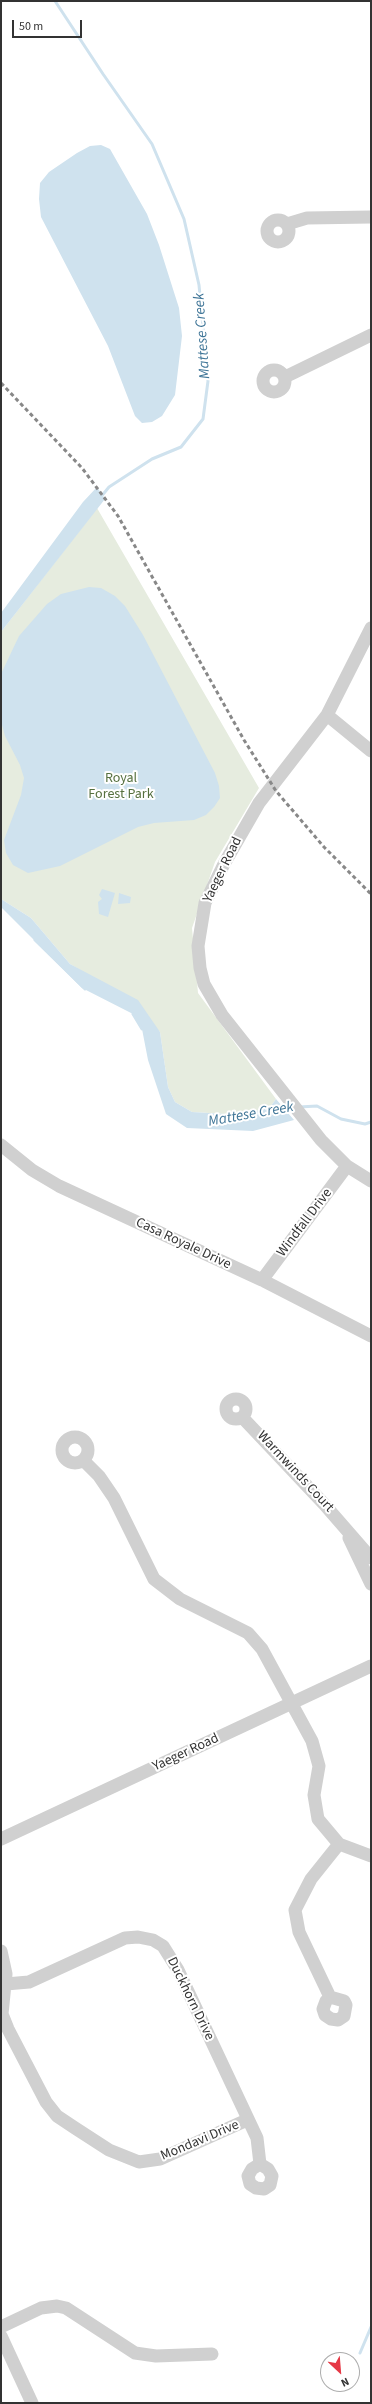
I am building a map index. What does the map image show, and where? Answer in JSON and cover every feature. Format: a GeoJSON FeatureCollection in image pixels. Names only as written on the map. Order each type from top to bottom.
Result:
{"type":"FeatureCollection","features":[{"type":"Feature","properties":{"kind":"street"},"geometry":{"type":"LineString","coordinates":[[287,224],[307,218],[371,217]]}},
{"type":"Feature","properties":{"kind":"street"},"geometry":{"type":"LineString","coordinates":[[285,377],[371,335]]}},
{"type":"Feature","properties":{"kind":"street","name":"Yaeger Road"},"geometry":{"type":"LineString","coordinates":[[371,628],[327,715],[266,794],[247,823],[213,885],[205,903],[200,925],[198,946],[200,968],[213,1001],[306,1120],[347,1166],[371,1181]]}},
{"type":"Feature","properties":{"kind":"street"},"geometry":{"type":"LineString","coordinates":[[327,715],[371,751]]}},
{"type":"Feature","properties":{"kind":"street","name":"Casa Royale Drive"},"geometry":{"type":"LineString","coordinates":[[1,1145],[32,1170],[59,1186],[262,1280],[371,1336]]}},
{"type":"Feature","properties":{"kind":"street","name":"Windfall Drive"},"geometry":{"type":"LineString","coordinates":[[262,1280],[347,1166]]}},
{"type":"Feature","properties":{"kind":"street","name":"Warmwinds Court"},"geometry":{"type":"LineString","coordinates":[[242,1417],[256,1429],[345,1529],[365,1549],[371,1558]]}},
{"type":"Feature","properties":{"kind":"street"},"geometry":{"type":"LineString","coordinates":[[83,1460],[99,1476],[114,1498],[154,1579],[180,1599],[248,1633],[262,1649],[312,1741],[319,1766],[314,1795],[318,1819],[339,1844],[371,1856]]}},
{"type":"Feature","properties":{"kind":"street","name":"Warmwinds Court"},"geometry":{"type":"LineString","coordinates":[[345,1529],[371,1584]]}},
{"type":"Feature","properties":{"kind":"street","name":"Yaeger Road"},"geometry":{"type":"LineString","coordinates":[[1,1839],[371,1666]]}},
{"type":"Feature","properties":{"kind":"street"},"geometry":{"type":"LineString","coordinates":[[330,1997],[299,1932],[295,1910],[310,1879],[339,1844]]}},
{"type":"Feature","properties":{"kind":"street","name":"Duckhorn Drive"},"geometry":{"type":"LineString","coordinates":[[6,1984],[29,1982],[125,1938],[138,1937],[153,1940],[162,1946],[178,1970],[247,2120],[257,2138],[260,2164]]}},
{"type":"Feature","properties":{"kind":"street","name":"Mondavi Drive"},"geometry":{"type":"LineString","coordinates":[[1,1951],[4,1959],[6,1984],[2,1997],[2,2014],[46,2102],[56,2116],[109,2150],[139,2162],[160,2160],[247,2120]]}},
{"type":"Feature","properties":{"kind":"street"},"geometry":{"type":"LineString","coordinates":[[1,2328],[40,2308],[57,2306],[66,2308],[135,2353],[156,2356],[212,2354]]}},
{"type":"Feature","properties":{"kind":"street"},"geometry":{"type":"LineString","coordinates":[[1,2336],[32,2403]]}},
{"type":"Feature","properties":{"kind":"green space","name":"Royal Forest Park"},"geometry":{"type":"Polygon","coordinates":[[[97,508],[259,788],[215,862],[192,928],[198,993],[276,1099],[270,1107],[243,1115],[192,1112],[175,1102],[168,1087],[160,1032],[92,977],[70,964],[31,918],[1,899],[1,632],[97,508]]]}},
{"type":"Feature","properties":{"kind":"water"},"geometry":{"type":"Polygon","coordinates":[[[101,145],[110,149],[147,214],[159,245],[179,308],[182,336],[175,395],[162,416],[152,422],[142,423],[135,416],[108,346],[41,217],[39,199],[40,183],[49,172],[90,146],[101,145]]]}},
{"type":"Feature","properties":{"kind":"water"},"geometry":{"type":"Polygon","coordinates":[[[97,487],[105,499],[1,632],[1,613],[83,502],[97,487]]]}},
{"type":"Feature","properties":{"kind":"water"},"geometry":{"type":"Polygon","coordinates":[[[89,587],[101,588],[115,596],[125,606],[143,635],[215,773],[219,786],[220,798],[206,815],[194,820],[154,823],[138,827],[60,866],[28,873],[13,865],[6,853],[4,840],[21,795],[24,778],[20,765],[5,736],[1,721],[1,674],[19,636],[47,604],[61,594],[89,587]]]}},
{"type":"Feature","properties":{"kind":"water"},"geometry":{"type":"Polygon","coordinates":[[[102,889],[115,893],[108,917],[99,914],[98,902],[102,899],[99,895],[102,889]]]}},
{"type":"Feature","properties":{"kind":"water"},"geometry":{"type":"Polygon","coordinates":[[[119,893],[131,897],[130,903],[118,904],[119,893]]]}},
{"type":"Feature","properties":{"kind":"water"},"geometry":{"type":"Polygon","coordinates":[[[1,899],[31,918],[70,964],[138,1000],[160,1032],[168,1087],[175,1102],[192,1112],[243,1115],[270,1107],[276,1099],[294,1120],[253,1131],[187,1128],[166,1114],[148,1060],[142,1029],[133,1014],[82,988],[1,907],[1,899]]]}},
{"type":"Feature","properties":{"kind":"waterway","name":"Mattese Creek"},"geometry":{"type":"LineString","coordinates":[[55,1],[103,74],[152,144],[184,219],[199,285],[208,381],[203,419],[181,447],[152,459],[109,487],[100,498]]}},
{"type":"Feature","properties":{"kind":"waterway","name":"Mattese Creek"},"geometry":{"type":"LineString","coordinates":[[35,940],[85,989]]}},
{"type":"Feature","properties":{"kind":"waterway","name":"Mattese Creek"},"geometry":{"type":"LineString","coordinates":[[133,1014],[142,1029]]}},
{"type":"Feature","properties":{"kind":"waterway","name":"Mattese Creek"},"geometry":{"type":"LineString","coordinates":[[299,1107],[317,1106],[341,1119],[365,1124],[371,1122]]}},
{"type":"Feature","properties":{"kind":"waterway"},"geometry":{"type":"LineString","coordinates":[[360,2353],[371,2327]]}},
{"type":"Feature","properties":{"kind":"railway"},"geometry":{"type":"LineString","coordinates":[[1,383],[82,468],[118,516],[244,740],[276,791],[324,847],[371,894]]}}]}
